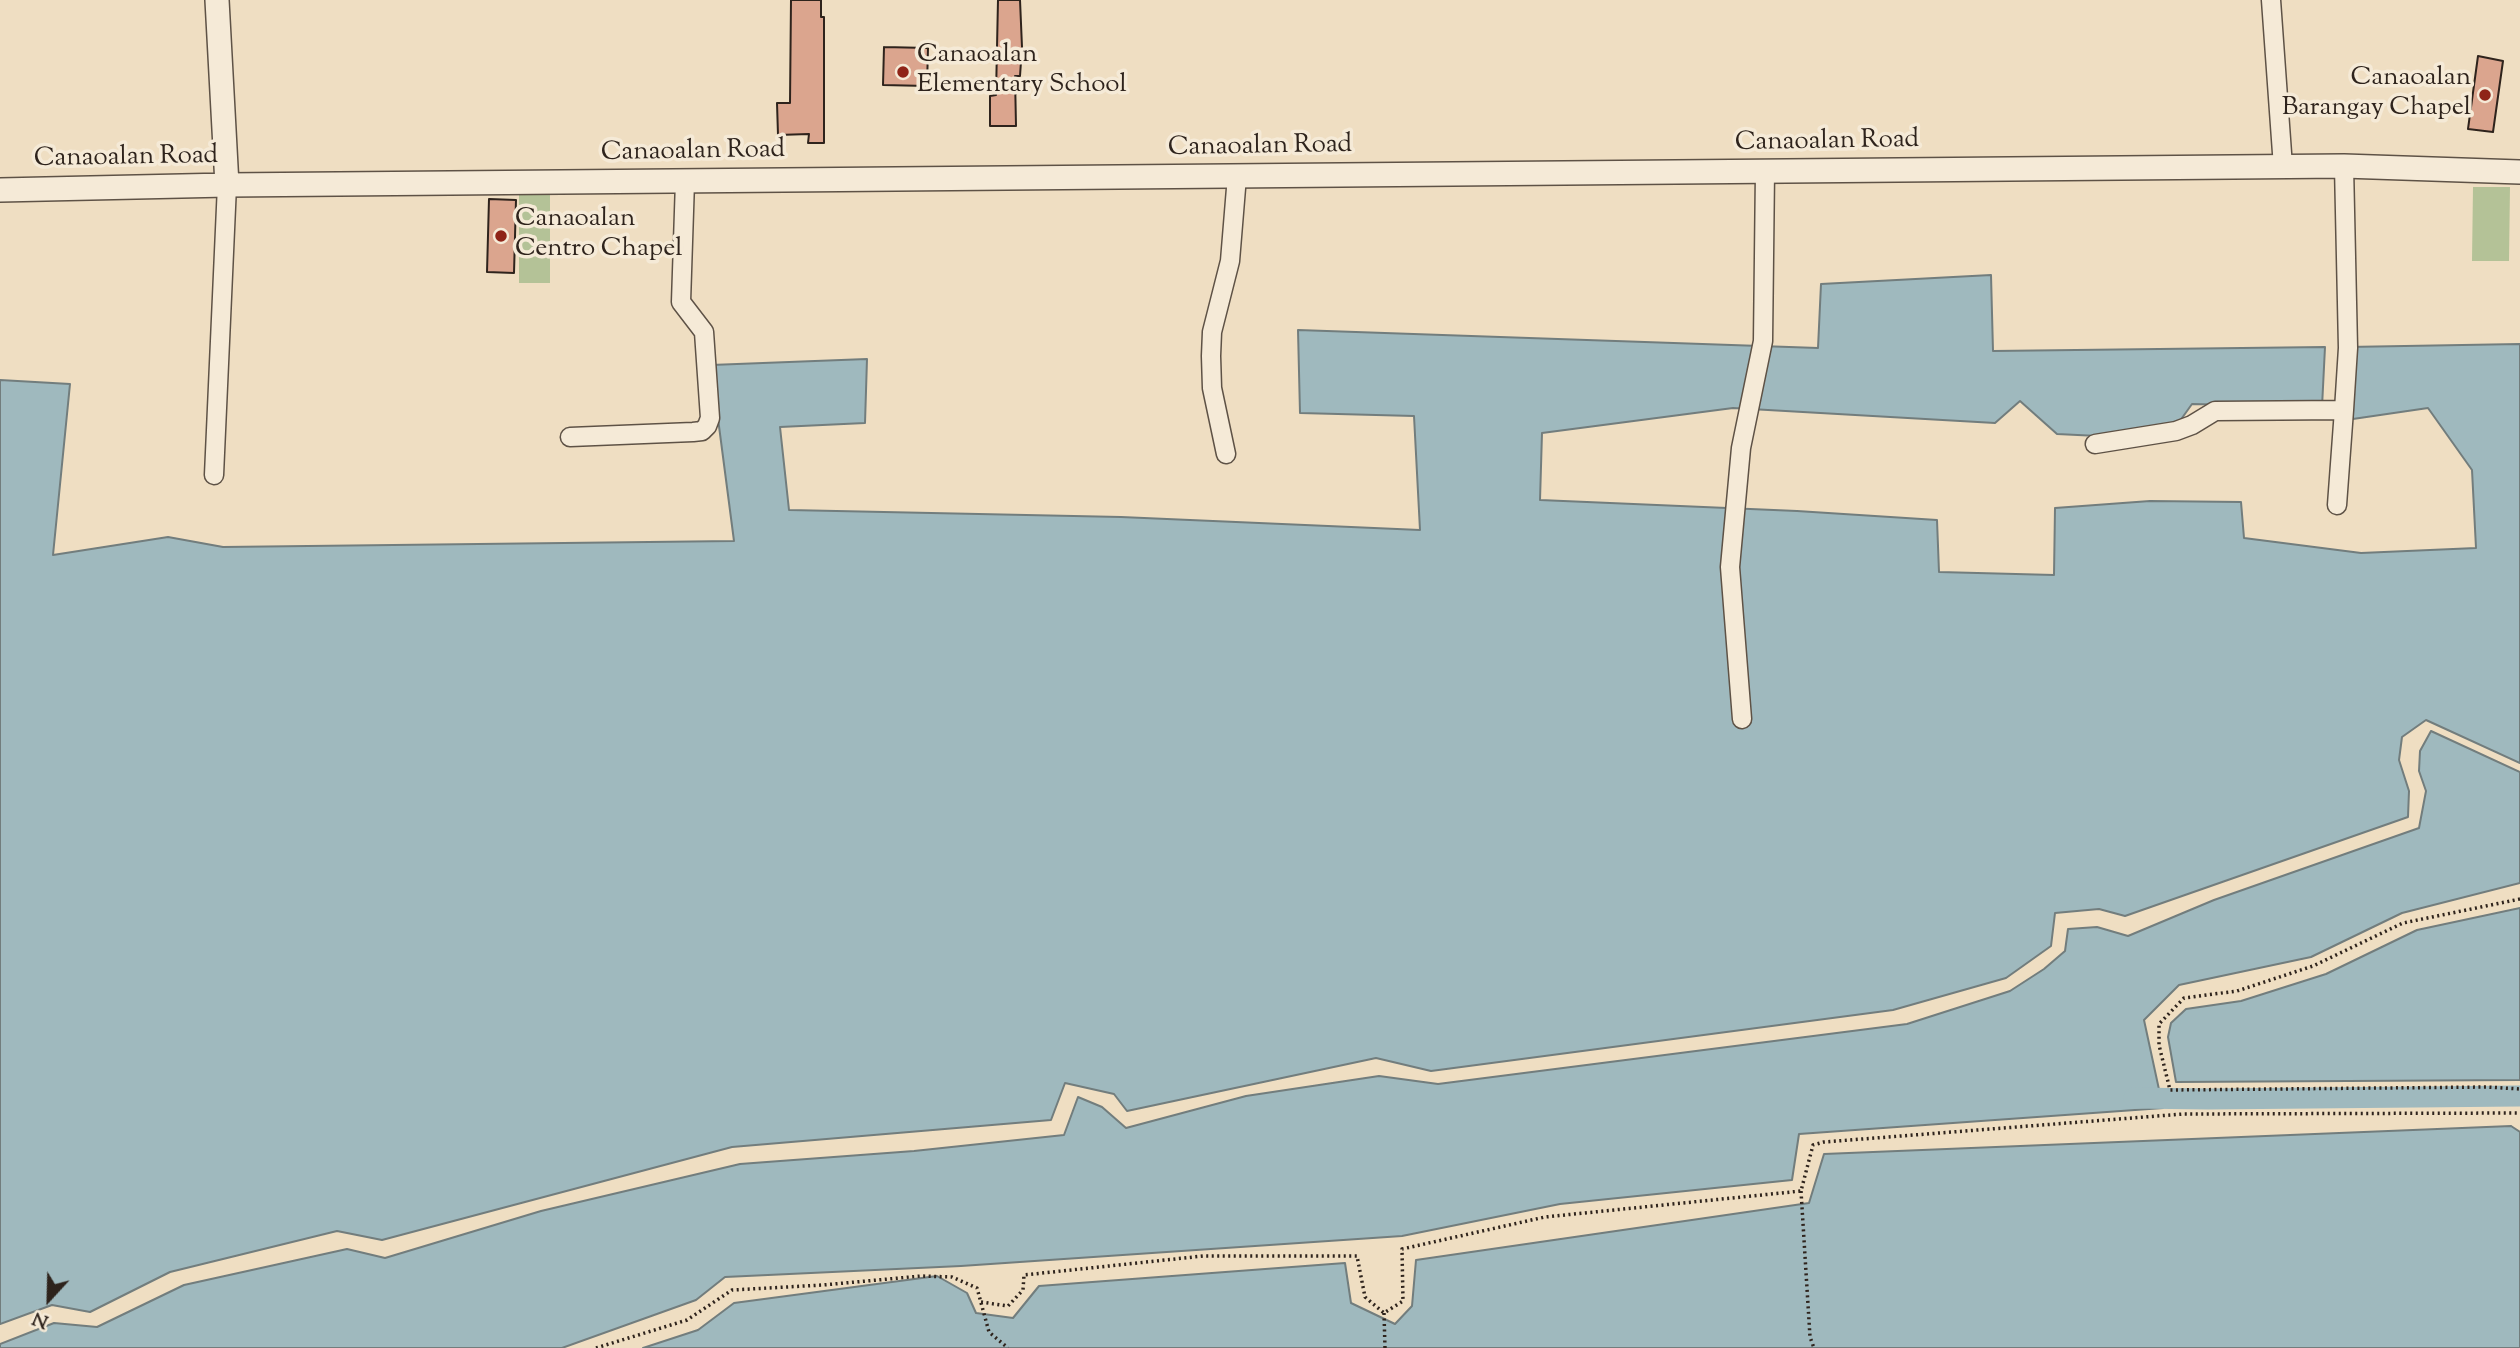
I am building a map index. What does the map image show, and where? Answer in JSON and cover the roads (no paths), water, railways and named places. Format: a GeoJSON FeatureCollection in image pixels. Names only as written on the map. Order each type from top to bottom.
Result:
{"type":"FeatureCollection","features":[{"type":"Feature","properties":{"kind":"street"},"geometry":{"type":"LineString","coordinates":[[214,475],[227,185],[218,0]]}},
{"type":"Feature","properties":{"kind":"street"},"geometry":{"type":"LineString","coordinates":[[2270,0],[2283,167]]}},
{"type":"Feature","properties":{"kind":"street"},"geometry":{"type":"LineString","coordinates":[[2336,505],[2347,348],[2344,166]]}},
{"type":"Feature","properties":{"kind":"street","name":"Canaoalan Road"},"geometry":{"type":"LineString","coordinates":[[0,190],[227,185],[2344,166],[2520,172]]}},
{"type":"Feature","properties":{"kind":"street"},"geometry":{"type":"LineString","coordinates":[[1742,719],[1730,567],[1741,449],[1763,341],[1765,171]]}},
{"type":"Feature","properties":{"kind":"street"},"geometry":{"type":"LineString","coordinates":[[1226,454],[1212,388],[1210,356],[1212,332],[1230,261],[1237,176]]}},
{"type":"Feature","properties":{"kind":"street"},"geometry":{"type":"LineString","coordinates":[[570,437],[693,432],[702,431],[707,426],[710,418],[704,332],[681,302],[685,181]]}},
{"type":"Feature","properties":{"kind":"street"},"geometry":{"type":"LineString","coordinates":[[2095,444],[2176,430],[2192,425],[2215,411],[2344,410]]}},
{"type":"Feature","properties":{"kind":"water"},"geometry":{"type":"Polygon","coordinates":[[[1991,275],[1993,351],[2325,347],[2322,407],[2192,404],[2177,425],[2098,436],[2057,434],[2020,401],[1995,423],[1733,408],[1542,433],[1540,500],[1937,520],[1939,572],[2054,575],[2055,508],[2150,501],[2241,502],[2244,538],[2361,553],[2476,548],[2472,470],[2428,408],[2346,420],[2347,347],[2520,344],[2520,763],[2426,720],[2402,737],[2399,760],[2409,791],[2408,817],[2125,916],[2099,909],[2055,913],[2051,946],[2006,978],[1893,1010],[1431,1071],[1376,1058],[1127,1111],[1114,1094],[1065,1083],[1051,1120],[732,1147],[382,1240],[337,1231],[170,1272],[90,1312],[52,1305],[0,1324],[0,380],[70,384],[53,555],[168,537],[223,547],[734,541],[711,365],[867,359],[865,423],[780,427],[789,510],[1121,517],[1420,530],[1414,416],[1300,413],[1298,330],[1818,348],[1821,284],[1991,275]]]}},
{"type":"Feature","properties":{"kind":"water"},"geometry":{"type":"Polygon","coordinates":[[[2431,731],[2520,772],[2520,883],[2402,913],[2311,957],[2179,985],[2144,1020],[2163,1108],[1799,1134],[1792,1180],[1560,1204],[1402,1236],[961,1266],[725,1277],[696,1300],[562,1348],[0,1348],[0,1344],[54,1323],[97,1327],[184,1285],[347,1249],[385,1258],[541,1211],[740,1164],[914,1151],[1064,1135],[1078,1097],[1102,1107],[1126,1128],[1246,1096],[1379,1076],[1438,1084],[1907,1024],[2010,991],[2044,969],[2065,951],[2068,929],[2097,927],[2128,936],[2214,900],[2419,828],[2426,791],[2419,771],[2420,751],[2431,731]]]}},
{"type":"Feature","properties":{"kind":"water"},"geometry":{"type":"Polygon","coordinates":[[[2520,908],[2520,1080],[2176,1082],[2168,1037],[2171,1023],[2186,1009],[2241,1001],[2326,974],[2417,930],[2520,908]]]}},
{"type":"Feature","properties":{"kind":"water"},"geometry":{"type":"Polygon","coordinates":[[[2511,1126],[2520,1132],[2520,1348],[643,1348],[698,1330],[734,1303],[937,1276],[967,1293],[976,1313],[1013,1318],[1039,1286],[1345,1263],[1351,1303],[1395,1324],[1412,1306],[1416,1260],[1809,1203],[1824,1154],[2511,1126]]]}},
{"type":"Feature","properties":{"kind":"waterway"},"geometry":{"type":"LineString","coordinates":[[2134,1098],[2520,1096]]}},
{"type":"Feature","properties":{"kind":"place","name":"Canaoalan Elementary School"},"geometry":{"type":"Point","coordinates":[903,72]}},
{"type":"Feature","properties":{"kind":"place","name":"Canaoalan Barangay Chapel"},"geometry":{"type":"Point","coordinates":[2485,95]}},
{"type":"Feature","properties":{"kind":"place","name":"Canaoalan Centro Chapel"},"geometry":{"type":"Point","coordinates":[501,236]}}]}
